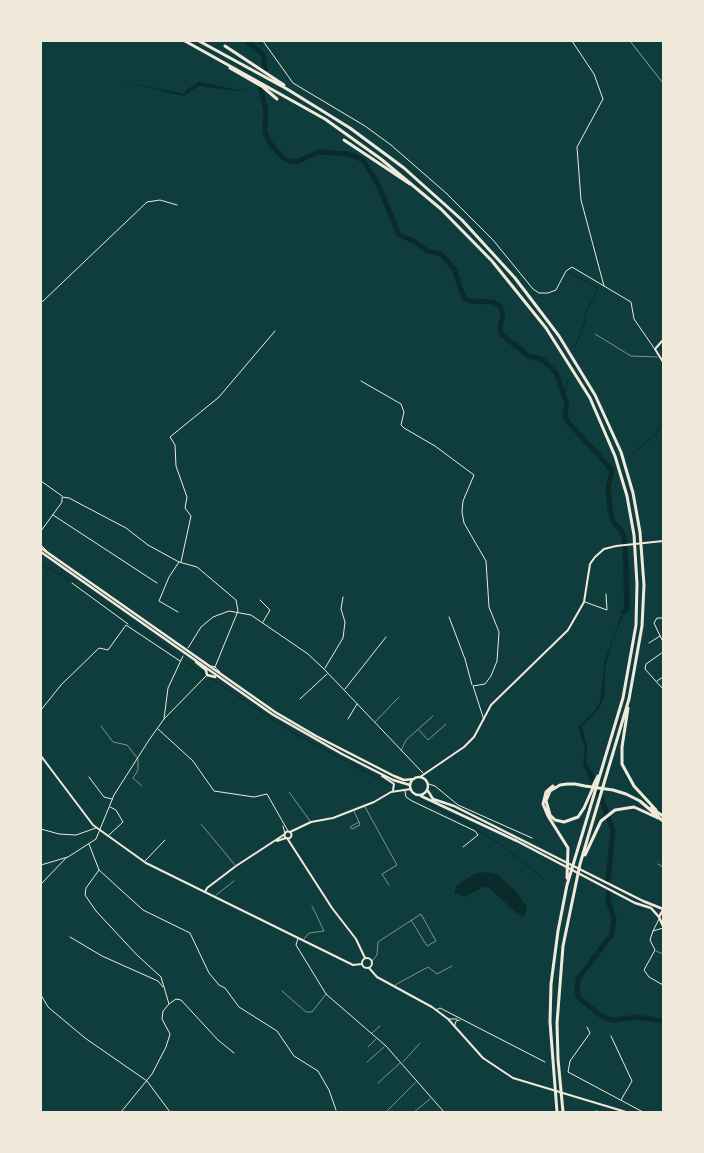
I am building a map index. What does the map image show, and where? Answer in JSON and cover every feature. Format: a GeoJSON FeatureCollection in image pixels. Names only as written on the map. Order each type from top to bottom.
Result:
{"type":"FeatureCollection","features":[{"type":"Feature","properties":{"kind":"highway"},"geometry":{"type":"LineString","coordinates":[[185,41],[325,119],[381,159],[429,198],[492,261],[546,328],[590,398],[606,432],[620,469],[634,535],[637,605],[634,640],[626,685],[603,767],[581,813],[573,821],[559,822],[550,815],[546,801],[550,791],[560,785],[585,785]]}},
{"type":"Feature","properties":{"kind":"highway"},"geometry":{"type":"LineString","coordinates":[[199,41],[312,104]]}},
{"type":"Feature","properties":{"kind":"highway"},"geometry":{"type":"LineString","coordinates":[[225,46],[360,135],[404,168],[468,226],[503,264],[548,320],[595,395],[612,429],[625,466],[640,536],[644,572],[639,653],[629,699],[622,747],[622,764],[634,786],[658,812]]}},
{"type":"Feature","properties":{"kind":"highway"},"geometry":{"type":"LineString","coordinates":[[201,50],[263,87],[277,99]]}},
{"type":"Feature","properties":{"kind":"highway"},"geometry":{"type":"LineString","coordinates":[[344,140],[429,198]]}},
{"type":"Feature","properties":{"kind":"highway"},"geometry":{"type":"LineString","coordinates":[[564,1112],[558,1060],[558,986],[568,918],[580,864],[629,699]]}},
{"type":"Feature","properties":{"kind":"highway"},"geometry":{"type":"LineString","coordinates":[[557,1112],[552,1060],[551,984],[558,931],[567,886],[598,779]]}},
{"type":"Feature","properties":{"kind":"highway"},"geometry":{"type":"LineString","coordinates":[[567,886],[568,848],[545,810],[544,798],[550,788],[559,783],[613,789],[632,795],[663,816]]}},
{"type":"Feature","properties":{"kind":"highway"},"geometry":{"type":"LineString","coordinates":[[613,789],[633,797],[662,821]]}},
{"type":"Feature","properties":{"kind":"highway"},"geometry":{"type":"LineString","coordinates":[[580,864],[597,828],[604,817],[611,812],[619,808],[634,807],[662,821]]}},
{"type":"Feature","properties":{"kind":"main road"},"geometry":{"type":"LineString","coordinates":[[41,546],[51,555],[275,712],[316,736],[394,776],[404,780],[420,777],[426,780],[429,784],[428,791],[433,799],[454,806],[562,863]]}},
{"type":"Feature","properties":{"kind":"main road"},"geometry":{"type":"LineString","coordinates":[[41,552],[224,681],[293,727],[410,787],[415,794],[588,876],[663,909],[659,918]]}},
{"type":"Feature","properties":{"kind":"main road"},"geometry":{"type":"LineString","coordinates":[[194,660],[206,670],[207,675],[224,681]]}},
{"type":"Feature","properties":{"kind":"main road"},"geometry":{"type":"LineString","coordinates":[[410,787],[414,779]]}},
{"type":"Feature","properties":{"kind":"main road"},"geometry":{"type":"LineString","coordinates":[[421,796],[428,791]]}},
{"type":"Feature","properties":{"kind":"main road"},"geometry":{"type":"LineString","coordinates":[[588,876],[635,903],[651,908],[663,927]]}},
{"type":"Feature","properties":{"kind":"street"},"geometry":{"type":"LineString","coordinates":[[263,41],[293,83],[364,126],[391,145],[446,193],[493,240],[533,289],[539,293],[548,294],[556,290],[566,271],[572,267],[630,302],[634,318],[663,362]]}},
{"type":"Feature","properties":{"kind":"street"},"geometry":{"type":"LineString","coordinates":[[572,41],[594,74],[603,99],[577,147],[581,200],[604,286]]}},
{"type":"Feature","properties":{"kind":"street"},"geometry":{"type":"LineString","coordinates":[[41,303],[147,202],[160,200],[177,205]]}},
{"type":"Feature","properties":{"kind":"street"},"geometry":{"type":"LineString","coordinates":[[178,612],[159,601],[169,577],[180,562],[191,516],[185,508],[187,497],[176,466],[175,445],[170,437],[219,397],[275,331]]}},
{"type":"Feature","properties":{"kind":"street"},"geometry":{"type":"LineString","coordinates":[[655,349],[663,340]]}},
{"type":"Feature","properties":{"kind":"street"},"geometry":{"type":"LineString","coordinates":[[361,381],[401,404],[404,412],[401,425],[404,428],[435,446],[474,475],[463,501],[462,512],[464,522],[486,560],[487,596],[492,616],[499,632],[497,661],[488,680],[485,684],[473,686]]}},
{"type":"Feature","properties":{"kind":"street"},"geometry":{"type":"LineString","coordinates":[[41,481],[62,497],[69,498],[126,528],[148,545],[180,562],[202,570],[236,600],[238,611],[215,667]]}},
{"type":"Feature","properties":{"kind":"street"},"geometry":{"type":"LineString","coordinates":[[41,531],[62,502],[62,497]]}},
{"type":"Feature","properties":{"kind":"street"},"geometry":{"type":"LineString","coordinates":[[52,515],[158,583]]}},
{"type":"Feature","properties":{"kind":"street"},"geometry":{"type":"LineString","coordinates":[[420,777],[422,773],[464,747],[474,737],[491,705],[568,630],[584,602],[590,564],[604,549],[663,541]]}},
{"type":"Feature","properties":{"kind":"street"},"geometry":{"type":"LineString","coordinates":[[72,583],[180,661]]}},
{"type":"Feature","properties":{"kind":"street"},"geometry":{"type":"LineString","coordinates":[[584,602],[608,610],[606,594]]}},
{"type":"Feature","properties":{"kind":"street"},"geometry":{"type":"LineString","coordinates":[[324,669],[344,638],[345,622],[341,609],[343,597]]}},
{"type":"Feature","properties":{"kind":"street"},"geometry":{"type":"LineString","coordinates":[[260,600],[270,610],[262,623]]}},
{"type":"Feature","properties":{"kind":"street"},"geometry":{"type":"LineString","coordinates":[[188,648],[199,629],[209,619],[221,613],[238,611],[251,615],[308,654],[328,672],[422,773]]}},
{"type":"Feature","properties":{"kind":"street"},"geometry":{"type":"LineString","coordinates":[[449,617],[484,720]]}},
{"type":"Feature","properties":{"kind":"street"},"geometry":{"type":"LineString","coordinates":[[663,618],[657,618],[654,623],[663,642]]}},
{"type":"Feature","properties":{"kind":"street"},"geometry":{"type":"LineString","coordinates":[[41,710],[67,678],[99,648],[108,650],[128,625]]}},
{"type":"Feature","properties":{"kind":"street"},"geometry":{"type":"LineString","coordinates":[[345,689],[386,636]]}},
{"type":"Feature","properties":{"kind":"street"},"geometry":{"type":"LineString","coordinates":[[649,643],[660,636]]}},
{"type":"Feature","properties":{"kind":"street"},"geometry":{"type":"LineString","coordinates":[[663,652],[646,664],[645,669],[663,688]]}},
{"type":"Feature","properties":{"kind":"street"},"geometry":{"type":"LineString","coordinates":[[164,719],[163,714],[168,688],[183,656]]}},
{"type":"Feature","properties":{"kind":"street"},"geometry":{"type":"LineString","coordinates":[[209,666],[215,667],[222,675]]}},
{"type":"Feature","properties":{"kind":"street"},"geometry":{"type":"LineString","coordinates":[[300,699],[328,672]]}},
{"type":"Feature","properties":{"kind":"street"},"geometry":{"type":"LineString","coordinates":[[41,884],[68,857],[96,839],[112,799],[157,728],[207,675]]}},
{"type":"Feature","properties":{"kind":"street"},"geometry":{"type":"LineString","coordinates":[[656,682],[663,677]]}},
{"type":"Feature","properties":{"kind":"street"},"geometry":{"type":"LineString","coordinates":[[348,719],[358,703]]}},
{"type":"Feature","properties":{"kind":"street"},"geometry":{"type":"LineString","coordinates":[[157,728],[193,761],[212,790],[258,797],[266,794],[289,835],[293,847],[332,908],[356,939],[366,958],[372,961],[369,968]]}},
{"type":"Feature","properties":{"kind":"street"},"geometry":{"type":"LineString","coordinates":[[41,756],[72,796],[84,816],[96,828],[109,835],[144,862],[353,965],[362,964],[369,968],[376,977],[436,1010],[448,1019],[483,1058],[498,1070],[513,1078],[626,1112]]}},
{"type":"Feature","properties":{"kind":"street"},"geometry":{"type":"LineString","coordinates":[[374,770],[394,784],[393,791]]}},
{"type":"Feature","properties":{"kind":"street"},"geometry":{"type":"LineString","coordinates":[[89,777],[104,797],[112,799]]}},
{"type":"Feature","properties":{"kind":"street"},"geometry":{"type":"LineString","coordinates":[[429,784],[435,786],[458,805],[532,838]]}},
{"type":"Feature","properties":{"kind":"street"},"geometry":{"type":"LineString","coordinates":[[205,892],[207,888],[236,866],[311,822],[328,819],[354,810],[393,791],[406,791],[410,787]]}},
{"type":"Feature","properties":{"kind":"street"},"geometry":{"type":"LineString","coordinates":[[406,791],[406,797],[412,801],[478,835],[463,846]]}},
{"type":"Feature","properties":{"kind":"street"},"geometry":{"type":"LineString","coordinates":[[109,807],[116,810],[123,822],[109,835]]}},
{"type":"Feature","properties":{"kind":"street"},"geometry":{"type":"LineString","coordinates":[[283,825],[285,834]]}},
{"type":"Feature","properties":{"kind":"street"},"geometry":{"type":"LineString","coordinates":[[41,829],[59,834],[76,835],[96,828]]}},
{"type":"Feature","properties":{"kind":"street"},"geometry":{"type":"LineString","coordinates":[[285,834],[289,835]]}},
{"type":"Feature","properties":{"kind":"street"},"geometry":{"type":"LineString","coordinates":[[275,842],[285,834]]}},
{"type":"Feature","properties":{"kind":"street"},"geometry":{"type":"LineString","coordinates":[[144,862],[165,840]]}},
{"type":"Feature","properties":{"kind":"street"},"geometry":{"type":"LineString","coordinates":[[89,844],[99,870],[143,910],[190,933],[209,973],[219,985],[225,988],[239,1007],[277,1031],[294,1056],[318,1071],[329,1090],[336,1110]]}},
{"type":"Feature","properties":{"kind":"street"},"geometry":{"type":"LineString","coordinates":[[41,865],[68,857]]}},
{"type":"Feature","properties":{"kind":"street"},"geometry":{"type":"LineString","coordinates":[[99,870],[86,888],[85,895],[96,911],[137,956],[161,976],[169,1004]]}},
{"type":"Feature","properties":{"kind":"street"},"geometry":{"type":"LineString","coordinates":[[659,918],[650,940],[654,950],[644,970],[649,977],[663,985]]}},
{"type":"Feature","properties":{"kind":"street"},"geometry":{"type":"LineString","coordinates":[[653,931],[663,927]]}},
{"type":"Feature","properties":{"kind":"street"},"geometry":{"type":"LineString","coordinates":[[70,936],[102,956],[158,981],[164,987]]}},
{"type":"Feature","properties":{"kind":"street"},"geometry":{"type":"LineString","coordinates":[[298,938],[296,945],[326,994],[386,1046],[444,1112]]}},
{"type":"Feature","properties":{"kind":"street"},"geometry":{"type":"LineString","coordinates":[[362,964],[366,958]]}},
{"type":"Feature","properties":{"kind":"street"},"geometry":{"type":"LineString","coordinates":[[41,995],[48,1007],[85,1038],[147,1081],[170,1112]]}},
{"type":"Feature","properties":{"kind":"street"},"geometry":{"type":"LineString","coordinates":[[121,1112],[147,1081],[166,1047],[170,1034],[162,1019],[163,1011],[176,999],[181,1000],[218,1040],[234,1053]]}},
{"type":"Feature","properties":{"kind":"street"},"geometry":{"type":"LineString","coordinates":[[436,1010],[440,1008],[545,1062]]}},
{"type":"Feature","properties":{"kind":"street"},"geometry":{"type":"LineString","coordinates":[[448,1019],[461,1019]]}},
{"type":"Feature","properties":{"kind":"street"},"geometry":{"type":"LineString","coordinates":[[456,1028],[455,1024],[461,1019]]}},
{"type":"Feature","properties":{"kind":"street"},"geometry":{"type":"LineString","coordinates":[[587,1027],[590,1033],[570,1061],[568,1072],[643,1112]]}},
{"type":"Feature","properties":{"kind":"street"},"geometry":{"type":"LineString","coordinates":[[611,1036],[632,1081],[621,1100]]}},
{"type":"Feature","properties":{"kind":"street"},"geometry":{"type":"LineString","coordinates":[[596,1111],[601,1112]]}},
{"type":"Feature","properties":{"kind":"lane"},"geometry":{"type":"LineString","coordinates":[[595,334],[630,356],[659,355]]}},
{"type":"Feature","properties":{"kind":"lane"},"geometry":{"type":"LineString","coordinates":[[375,722],[400,698]]}},
{"type":"Feature","properties":{"kind":"lane"},"geometry":{"type":"LineString","coordinates":[[401,751],[406,740],[433,716]]}},
{"type":"Feature","properties":{"kind":"lane"},"geometry":{"type":"LineString","coordinates":[[418,729],[428,740],[446,724]]}},
{"type":"Feature","properties":{"kind":"lane"},"geometry":{"type":"LineString","coordinates":[[101,726],[114,742],[128,745],[138,759],[140,762],[138,770],[133,778],[142,786]]}},
{"type":"Feature","properties":{"kind":"lane"},"geometry":{"type":"LineString","coordinates":[[289,792],[311,822]]}},
{"type":"Feature","properties":{"kind":"lane"},"geometry":{"type":"LineString","coordinates":[[364,806],[397,865],[382,874],[388,885]]}},
{"type":"Feature","properties":{"kind":"lane"},"geometry":{"type":"LineString","coordinates":[[354,810],[359,822]]}},
{"type":"Feature","properties":{"kind":"lane"},"geometry":{"type":"LineString","coordinates":[[201,824],[236,866]]}},
{"type":"Feature","properties":{"kind":"lane"},"geometry":{"type":"LineString","coordinates":[[658,864],[663,867]]}},
{"type":"Feature","properties":{"kind":"lane"},"geometry":{"type":"LineString","coordinates":[[215,896],[218,891],[234,881]]}},
{"type":"Feature","properties":{"kind":"lane"},"geometry":{"type":"LineString","coordinates":[[303,940],[309,933],[324,931],[312,906]]}},
{"type":"Feature","properties":{"kind":"lane"},"geometry":{"type":"LineString","coordinates":[[372,961],[377,955],[378,942],[411,920],[420,914],[436,941],[427,946],[411,920]]}},
{"type":"Feature","properties":{"kind":"lane"},"geometry":{"type":"LineString","coordinates":[[654,950],[663,954]]}},
{"type":"Feature","properties":{"kind":"lane"},"geometry":{"type":"LineString","coordinates":[[394,986],[428,967],[437,974],[452,966]]}},
{"type":"Feature","properties":{"kind":"lane"},"geometry":{"type":"LineString","coordinates":[[282,991],[306,1012],[312,1012],[326,994]]}},
{"type":"Feature","properties":{"kind":"lane"},"geometry":{"type":"LineString","coordinates":[[371,1034],[380,1026]]}},
{"type":"Feature","properties":{"kind":"lane"},"geometry":{"type":"LineString","coordinates":[[368,1047],[376,1038]]}},
{"type":"Feature","properties":{"kind":"lane"},"geometry":{"type":"LineString","coordinates":[[378,1083],[420,1043]]}},
{"type":"Feature","properties":{"kind":"lane"},"geometry":{"type":"LineString","coordinates":[[367,1062],[386,1046]]}},
{"type":"Feature","properties":{"kind":"lane"},"geometry":{"type":"LineString","coordinates":[[386,1112],[418,1081]]}},
{"type":"Feature","properties":{"kind":"lane"},"geometry":{"type":"LineString","coordinates":[[414,1112],[432,1098]]}},
{"type":"Feature","properties":{"kind":"water"},"geometry":{"type":"Polygon","coordinates":[[[121,81],[183,94],[199,82],[237,90],[248,88],[238,91],[199,86],[183,96],[121,81]]]}},
{"type":"Feature","properties":{"kind":"water"},"geometry":{"type":"Polygon","coordinates":[[[628,555],[630,602],[629,611],[624,615],[621,614],[624,605],[623,556],[628,555]]]}},
{"type":"Feature","properties":{"kind":"water"},"geometry":{"type":"Polygon","coordinates":[[[621,616],[623,617],[614,636],[605,668],[604,697],[598,710],[582,726],[587,748],[586,763],[595,777],[591,784],[583,764],[585,749],[578,727],[596,709],[600,701],[605,660],[621,616]]]}},
{"type":"Feature","properties":{"kind":"water"},"geometry":{"type":"Polygon","coordinates":[[[487,872],[497,874],[516,891],[527,907],[526,914],[522,917],[519,915],[488,887],[483,887],[465,897],[454,893],[456,886],[474,874],[487,872]]]}},
{"type":"Feature","properties":{"kind":"waterway"},"geometry":{"type":"LineString","coordinates":[[247,41],[264,56],[265,70]]}},
{"type":"Feature","properties":{"kind":"waterway"},"geometry":{"type":"LineString","coordinates":[[261,89],[266,112],[265,132],[270,143],[282,157],[296,162],[319,152],[348,154],[363,160],[378,184],[399,235],[414,241],[427,251],[441,254],[454,269],[464,298],[470,301],[493,302],[500,306],[503,313],[500,328],[502,335],[529,356],[543,360],[556,373],[567,404],[565,415],[568,422],[612,470],[608,488],[610,509],[613,522],[621,530],[624,538],[626,562]]}},
{"type":"Feature","properties":{"kind":"waterway"},"geometry":{"type":"LineString","coordinates":[[567,271],[597,288],[584,317],[586,319],[575,347]]}},
{"type":"Feature","properties":{"kind":"waterway"},"geometry":{"type":"LineString","coordinates":[[564,398],[568,380]]}},
{"type":"Feature","properties":{"kind":"waterway"},"geometry":{"type":"LineString","coordinates":[[632,454],[655,435],[663,422]]}},
{"type":"Feature","properties":{"kind":"waterway"},"geometry":{"type":"LineString","coordinates":[[608,469],[611,465]]}},
{"type":"Feature","properties":{"kind":"waterway"},"geometry":{"type":"LineString","coordinates":[[41,566],[64,576],[177,655]]}},
{"type":"Feature","properties":{"kind":"waterway"},"geometry":{"type":"LineString","coordinates":[[186,662],[292,732],[390,785]]}},
{"type":"Feature","properties":{"kind":"waterway"},"geometry":{"type":"LineString","coordinates":[[595,783],[613,830],[608,880]]}},
{"type":"Feature","properties":{"kind":"waterway"},"geometry":{"type":"LineString","coordinates":[[420,799],[468,824],[504,847],[544,879]]}},
{"type":"Feature","properties":{"kind":"waterway"},"geometry":{"type":"LineString","coordinates":[[609,892],[608,901],[614,918],[612,934],[578,979],[577,992],[579,998],[604,1018],[614,1020],[637,1017],[663,1021]]}},
{"type":"Feature","properties":{"kind":"railway"},"geometry":{"type":"LineString","coordinates":[[630,41],[663,83]]}}]}
